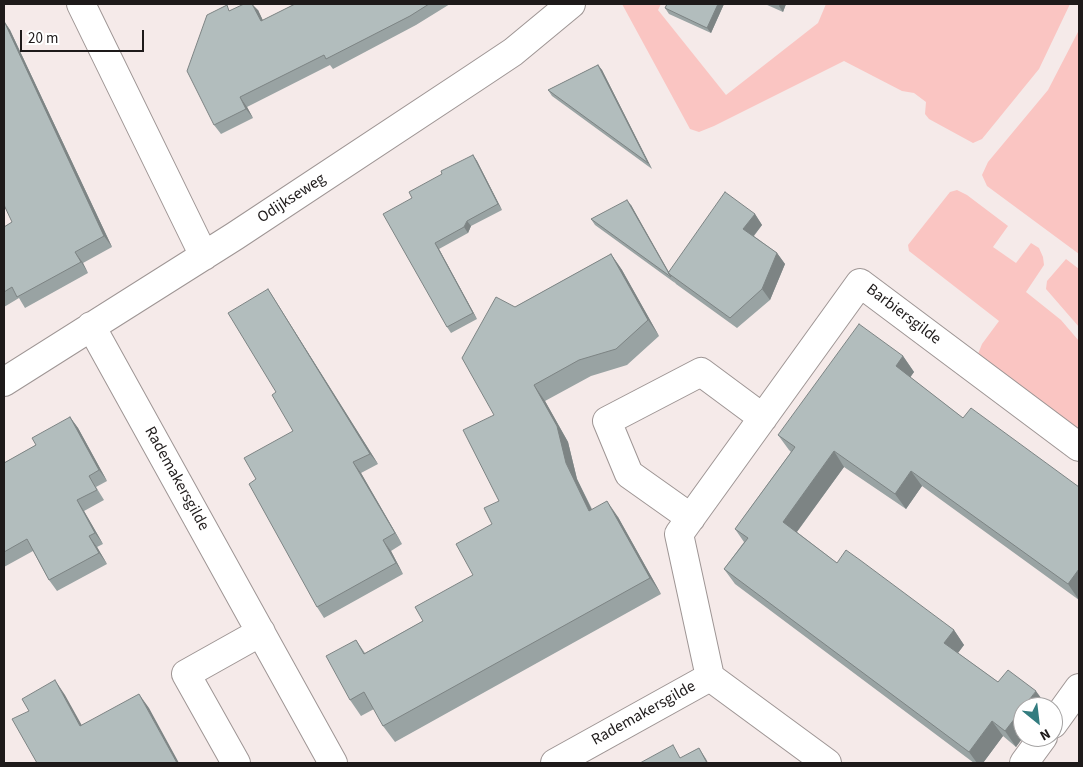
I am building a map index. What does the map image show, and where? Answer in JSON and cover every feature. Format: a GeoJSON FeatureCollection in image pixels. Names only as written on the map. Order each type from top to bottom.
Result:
{"type":"FeatureCollection","features":[{"type":"Feature","properties":{"kind":"street"},"geometry":{"type":"LineString","coordinates":[[81,4],[204,256]]}},
{"type":"Feature","properties":{"kind":"street","name":"Odijkseweg"},"geometry":{"type":"LineString","coordinates":[[4,382],[204,256],[513,52],[571,4]]}},
{"type":"Feature","properties":{"kind":"street","name":"Barbiersgilde"},"geometry":{"type":"LineString","coordinates":[[710,678],[679,534],[860,283],[1079,448]]}},
{"type":"Feature","properties":{"kind":"street","name":"Rademakersgilde"},"geometry":{"type":"LineString","coordinates":[[91,326],[333,763]]}},
{"type":"Feature","properties":{"kind":"street"},"geometry":{"type":"LineString","coordinates":[[691,518],[629,474],[607,421],[701,372],[763,418]]}},
{"type":"Feature","properties":{"kind":"street"},"geometry":{"type":"LineString","coordinates":[[236,763],[186,674],[261,632]]}},
{"type":"Feature","properties":{"kind":"street","name":"Rademakersgilde"},"geometry":{"type":"LineString","coordinates":[[555,763],[710,678],[827,763]]}},
{"type":"Feature","properties":{"kind":"street"},"geometry":{"type":"LineString","coordinates":[[1063,710],[1079,688]]}},
{"type":"Feature","properties":{"kind":"street"},"geometry":{"type":"LineString","coordinates":[[1024,763],[1036,747]]}},
{"type":"Feature","properties":{"kind":"shaded area"},"geometry":{"type":"Polygon","coordinates":[[[622,4],[661,4],[658,10],[726,95],[818,23],[826,4],[1070,4],[1039,69],[982,139],[973,143],[929,119],[925,114],[926,102],[914,93],[902,91],[844,61],[714,126],[699,132],[690,129],[622,4]]]}},
{"type":"Feature","properties":{"kind":"shaded area"},"geometry":{"type":"Polygon","coordinates":[[[1079,30],[1079,254],[987,186],[982,175],[988,162],[1048,90],[1079,30]]]}},
{"type":"Feature","properties":{"kind":"shaded area"},"geometry":{"type":"Polygon","coordinates":[[[957,190],[967,195],[1008,226],[993,247],[1016,263],[1031,243],[1039,248],[1044,265],[1026,292],[1061,320],[1079,341],[1079,435],[978,354],[982,344],[999,321],[909,251],[908,245],[950,192],[957,190]]]}},
{"type":"Feature","properties":{"kind":"shaded area"},"geometry":{"type":"Polygon","coordinates":[[[1066,259],[1079,269],[1079,327],[1046,289],[1047,281],[1066,259]]]}},
{"type":"Feature","properties":{"kind":"building"},"geometry":{"type":"Polygon","coordinates":[[[244,4],[252,4],[261,21],[295,4],[429,4],[410,16],[326,59],[324,55],[240,97],[246,109],[214,125],[187,71],[207,15],[227,5],[229,11],[244,4]]]}},
{"type":"Feature","properties":{"kind":"building"},"geometry":{"type":"Polygon","coordinates":[[[667,4],[718,4],[707,28],[665,8],[667,4]]]}},
{"type":"Feature","properties":{"kind":"building"},"geometry":{"type":"Polygon","coordinates":[[[4,21],[104,236],[75,252],[81,262],[17,297],[12,287],[4,292],[4,227],[12,222],[4,205],[4,21]]]}},
{"type":"Feature","properties":{"kind":"building"},"geometry":{"type":"Polygon","coordinates":[[[598,65],[648,163],[548,90],[598,65]]]}},
{"type":"Feature","properties":{"kind":"building"},"geometry":{"type":"Polygon","coordinates":[[[473,155],[498,204],[467,221],[464,227],[435,243],[473,313],[447,327],[383,214],[412,198],[409,192],[442,174],[441,171],[473,155]]]}},
{"type":"Feature","properties":{"kind":"building"},"geometry":{"type":"Polygon","coordinates":[[[725,192],[755,214],[743,229],[777,253],[762,289],[730,318],[668,273],[725,192]]]}},
{"type":"Feature","properties":{"kind":"building"},"geometry":{"type":"Polygon","coordinates":[[[627,200],[671,277],[591,219],[627,200]]]}},
{"type":"Feature","properties":{"kind":"building"},"geometry":{"type":"Polygon","coordinates":[[[611,254],[648,320],[616,349],[579,360],[534,385],[557,426],[566,463],[589,511],[607,501],[650,578],[383,726],[364,692],[350,700],[326,656],[356,640],[364,654],[423,621],[415,607],[473,575],[456,544],[492,524],[484,508],[499,501],[463,430],[494,415],[462,358],[496,297],[515,307],[611,254]]]}},
{"type":"Feature","properties":{"kind":"building"},"geometry":{"type":"Polygon","coordinates":[[[268,289],[370,454],[353,462],[395,533],[383,540],[396,563],[317,607],[249,484],[256,479],[244,458],[293,431],[272,395],[276,392],[228,313],[268,289]]]}},
{"type":"Feature","properties":{"kind":"building"},"geometry":{"type":"Polygon","coordinates":[[[859,324],[903,356],[896,366],[963,418],[971,408],[1079,487],[1079,569],[1068,584],[911,471],[895,494],[834,451],[783,522],[837,563],[846,550],[860,560],[954,630],[944,643],[998,682],[1008,670],[1036,691],[1031,697],[1013,697],[1013,721],[1005,731],[992,721],[969,752],[724,569],[748,538],[735,529],[795,447],[778,435],[859,324]]]}},
{"type":"Feature","properties":{"kind":"building"},"geometry":{"type":"Polygon","coordinates":[[[70,417],[99,470],[89,476],[97,490],[77,500],[95,533],[89,536],[99,553],[49,580],[27,539],[4,552],[4,463],[36,445],[32,438],[70,417]]]}},
{"type":"Feature","properties":{"kind":"building"},"geometry":{"type":"Polygon","coordinates":[[[55,680],[80,726],[139,694],[177,763],[37,763],[12,719],[29,711],[22,699],[55,680]]]}},
{"type":"Feature","properties":{"kind":"building"},"geometry":{"type":"Polygon","coordinates":[[[673,745],[680,758],[699,748],[707,763],[640,763],[673,745]]]}}]}
